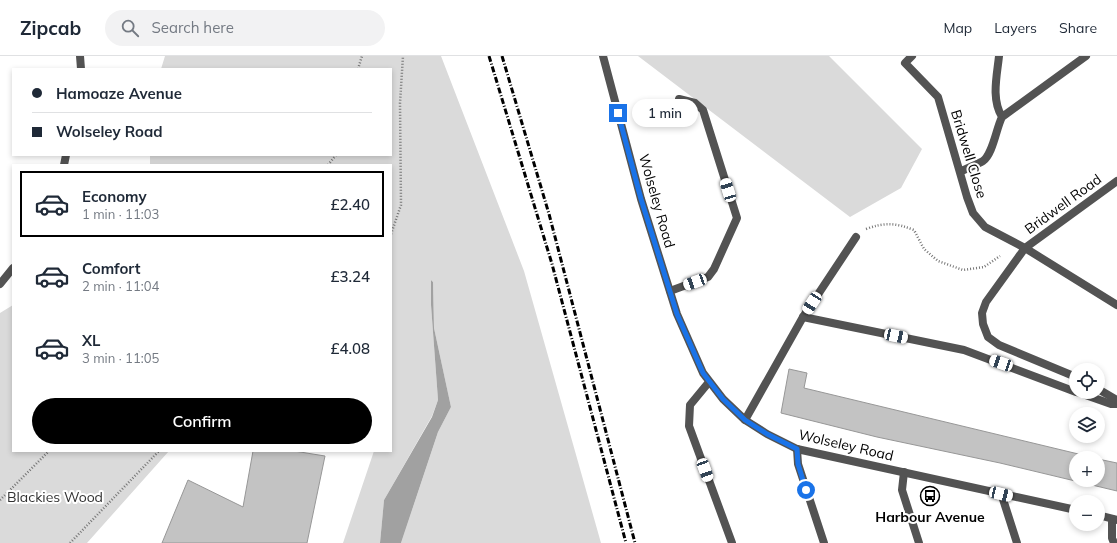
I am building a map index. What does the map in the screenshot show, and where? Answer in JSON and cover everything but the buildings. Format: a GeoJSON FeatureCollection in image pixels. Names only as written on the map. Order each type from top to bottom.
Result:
{"type":"FeatureCollection","features":[{"type":"Feature","properties":{"kind":"street"},"geometry":{"type":"LineString","coordinates":[[80,56],[81,68]]}},
{"type":"Feature","properties":{"kind":"street","name":"Wolseley Road"},"geometry":{"type":"LineString","coordinates":[[603,56],[641,199],[677,314],[703,373],[723,399],[745,420],[767,434],[797,449],[1069,509]]}},
{"type":"Feature","properties":{"kind":"street","name":"Bridwell Close"},"geometry":{"type":"LineString","coordinates":[[912,56],[905,63],[938,97],[973,213],[985,227],[1021,246],[1117,305]]}},
{"type":"Feature","properties":{"kind":"street"},"geometry":{"type":"LineString","coordinates":[[999,56],[996,108],[1002,117]]}},
{"type":"Feature","properties":{"kind":"street"},"geometry":{"type":"LineString","coordinates":[[960,172],[984,160],[989,155],[997,127],[1002,117],[1086,56]]}},
{"type":"Feature","properties":{"kind":"street"},"geometry":{"type":"LineString","coordinates":[[670,291],[708,277],[714,269],[737,218],[703,110],[695,102],[679,99]]}},
{"type":"Feature","properties":{"kind":"street","name":"Bridwell Road"},"geometry":{"type":"LineString","coordinates":[[1069,374],[999,345],[988,337],[982,324],[982,313],[986,302],[1021,246],[1117,181]]}},
{"type":"Feature","properties":{"kind":"street"},"geometry":{"type":"LineString","coordinates":[[745,420],[804,317],[856,237]]}},
{"type":"Feature","properties":{"kind":"street"},"geometry":{"type":"LineString","coordinates":[[0,284],[12,269]]}},
{"type":"Feature","properties":{"kind":"street"},"geometry":{"type":"LineString","coordinates":[[804,317],[964,350],[1069,389]]}},
{"type":"Feature","properties":{"kind":"street"},"geometry":{"type":"LineString","coordinates":[[709,382],[690,405],[689,426],[732,543]]}},
{"type":"Feature","properties":{"kind":"street"},"geometry":{"type":"LineString","coordinates":[[1105,393],[1117,400]]}},
{"type":"Feature","properties":{"kind":"street"},"geometry":{"type":"LineString","coordinates":[[1097,399],[1111,404],[1117,404]]}},
{"type":"Feature","properties":{"kind":"street"},"geometry":{"type":"LineString","coordinates":[[797,449],[798,464],[824,543]]}},
{"type":"Feature","properties":{"kind":"street"},"geometry":{"type":"LineString","coordinates":[[904,472],[902,490],[920,543]]}},
{"type":"Feature","properties":{"kind":"street"},"geometry":{"type":"LineString","coordinates":[[1001,494],[1017,543]]}},
{"type":"Feature","properties":{"kind":"street"},"geometry":{"type":"LineString","coordinates":[[1105,517],[1115,519],[1112,538],[1114,543]]}},
{"type":"Feature","properties":{"kind":"path"},"geometry":{"type":"LineString","coordinates":[[358,68],[362,56]]}},
{"type":"Feature","properties":{"kind":"path"},"geometry":{"type":"LineString","coordinates":[[392,231],[401,205],[400,103],[403,56]]}},
{"type":"Feature","properties":{"kind":"path"},"geometry":{"type":"LineString","coordinates":[[329,164],[335,156]]}},
{"type":"Feature","properties":{"kind":"path"},"geometry":{"type":"LineString","coordinates":[[856,237],[867,228],[887,224],[899,224],[914,230],[924,249],[938,261],[963,270],[984,267],[1021,246]]}},
{"type":"Feature","properties":{"kind":"path"},"geometry":{"type":"LineString","coordinates":[[0,500],[48,452]]}},
{"type":"Feature","properties":{"kind":"path"},"geometry":{"type":"LineString","coordinates":[[70,543],[158,452]]}},
{"type":"Feature","properties":{"kind":"green space"},"geometry":{"type":"Polygon","coordinates":[[[165,56],[441,56],[524,271],[601,543],[401,543],[438,432],[451,407],[434,328],[433,282],[431,280],[431,305],[438,400],[432,416],[384,500],[380,543],[343,543],[374,452],[392,452],[392,164],[150,164],[150,156],[392,156],[392,68],[161,68],[165,56]]]}},
{"type":"Feature","properties":{"kind":"green space"},"geometry":{"type":"Polygon","coordinates":[[[638,56],[829,56],[922,149],[901,188],[850,217],[638,56]]]}},
{"type":"Feature","properties":{"kind":"green space","name":"Blackies Wood"},"geometry":{"type":"Polygon","coordinates":[[[12,306],[12,452],[168,452],[87,543],[0,543],[0,313],[12,306]]]}},
{"type":"Feature","properties":{"kind":"shaded area"},"geometry":{"type":"Polygon","coordinates":[[[431,280],[433,282],[434,328],[451,407],[438,432],[401,543],[380,543],[384,500],[432,417],[438,400],[431,305],[431,280]]]}},
{"type":"Feature","properties":{"kind":"railway"},"geometry":{"type":"LineString","coordinates":[[489,56],[552,264],[626,543]]}},
{"type":"Feature","properties":{"kind":"railway"},"geometry":{"type":"LineString","coordinates":[[502,56],[549,214],[635,543]]}},
{"type":"Feature","properties":{"kind":"place","name":"Harbour Avenue"},"geometry":{"type":"Point","coordinates":[930,496]}},
{"type":"Feature","properties":{"kind":"route"},"geometry":{"type":"LineString","coordinates":[[618,113],[641,199],[677,314],[703,373],[723,399],[745,420],[767,434],[797,449],[798,464],[806,490]]}}]}
